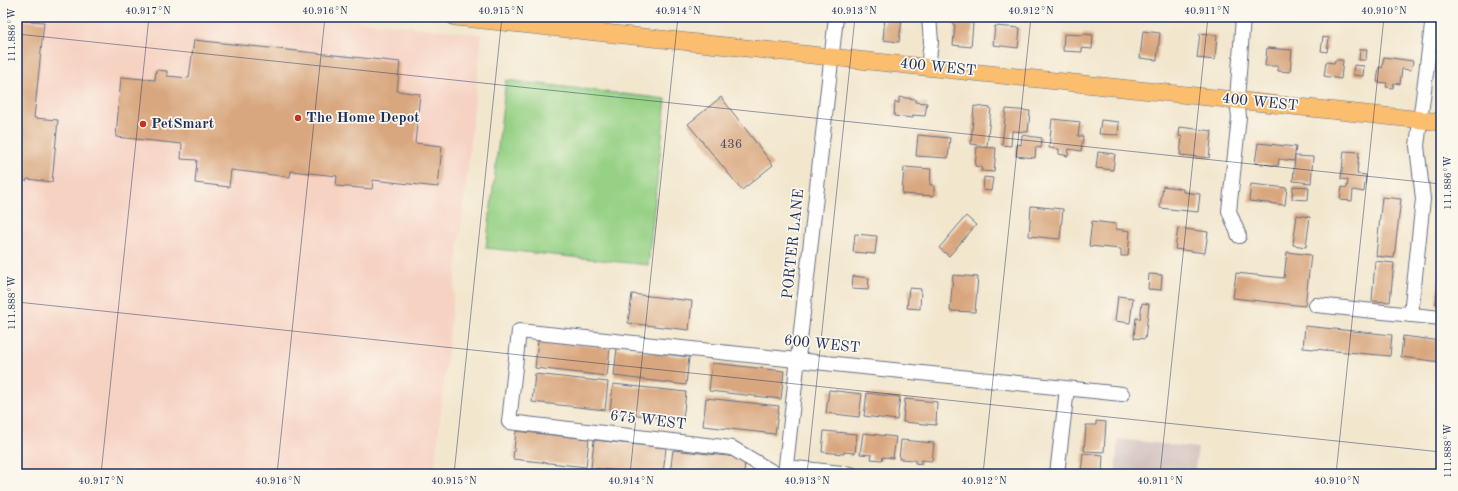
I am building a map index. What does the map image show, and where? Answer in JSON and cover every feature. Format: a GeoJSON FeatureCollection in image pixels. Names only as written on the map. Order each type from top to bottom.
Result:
{"type":"FeatureCollection","features":[{"type":"Feature","properties":{"kind":"main road","name":"400 WEST"},"geometry":{"type":"LineString","coordinates":[[455,17],[476,18],[1441,122]]}},
{"type":"Feature","properties":{"kind":"street","name":"PORTER LANE"},"geometry":{"type":"LineString","coordinates":[[782,472],[798,360],[836,17]]}},
{"type":"Feature","properties":{"kind":"street"},"geometry":{"type":"LineString","coordinates":[[928,67],[931,42],[929,17]]}},
{"type":"Feature","properties":{"kind":"street"},"geometry":{"type":"LineString","coordinates":[[1239,236],[1229,210],[1239,117],[1237,100],[1243,17]]}},
{"type":"Feature","properties":{"kind":"street"},"geometry":{"type":"LineString","coordinates":[[1411,315],[1423,192],[1417,149],[1422,119],[1433,17]]}},
{"type":"Feature","properties":{"kind":"street"},"geometry":{"type":"LineString","coordinates":[[1316,305],[1441,318]]}},
{"type":"Feature","properties":{"kind":"street","name":"600 WEST"},"geometry":{"type":"LineString","coordinates":[[509,422],[519,331],[1122,394]]}},
{"type":"Feature","properties":{"kind":"street"},"geometry":{"type":"LineString","coordinates":[[1057,474],[1067,388]]}},
{"type":"Feature","properties":{"kind":"street","name":"675 WEST"},"geometry":{"type":"LineString","coordinates":[[509,422],[732,448],[782,472],[851,474]]}},
{"type":"Feature","properties":{"kind":"shaded area"},"geometry":{"type":"Polygon","coordinates":[[[17,17],[318,17],[482,34],[434,474],[17,474],[17,17]]]}},
{"type":"Feature","properties":{"kind":"shaded area"},"geometry":{"type":"Polygon","coordinates":[[[1118,439],[1198,448],[1194,474],[1115,474],[1118,439]]]}},
{"type":"Feature","properties":{"kind":"green space"},"geometry":{"type":"Polygon","coordinates":[[[506,80],[666,99],[648,265],[486,248],[506,80]]]}},
{"type":"Feature","properties":{"kind":"building"},"geometry":{"type":"Polygon","coordinates":[[[704,17],[717,17],[717,21],[704,20],[704,17]]]}},
{"type":"Feature","properties":{"kind":"building"},"geometry":{"type":"Polygon","coordinates":[[[885,17],[902,19],[899,42],[883,40],[885,17]]]}},
{"type":"Feature","properties":{"kind":"building"},"geometry":{"type":"Polygon","coordinates":[[[953,17],[967,17],[967,22],[973,23],[971,47],[953,45],[955,25],[953,25],[953,17]]]}},
{"type":"Feature","properties":{"kind":"building"},"geometry":{"type":"Polygon","coordinates":[[[17,20],[44,22],[34,118],[58,120],[52,182],[27,179],[27,181],[17,180],[17,20]]]}},
{"type":"Feature","properties":{"kind":"building"},"geometry":{"type":"Polygon","coordinates":[[[995,26],[1020,28],[1018,48],[993,45],[995,26]]]}},
{"type":"Feature","properties":{"kind":"building"},"geometry":{"type":"Polygon","coordinates":[[[1143,31],[1160,33],[1157,60],[1140,58],[1143,31]]]}},
{"type":"Feature","properties":{"kind":"building"},"geometry":{"type":"Polygon","coordinates":[[[1200,33],[1217,35],[1215,60],[1197,58],[1200,33]]]}},
{"type":"Feature","properties":{"kind":"building"},"geometry":{"type":"Polygon","coordinates":[[[1064,34],[1093,35],[1092,49],[1082,48],[1082,52],[1063,51],[1064,34]]]}},
{"type":"Feature","properties":{"kind":"building"},"geometry":{"type":"Polygon","coordinates":[[[1323,37],[1329,38],[1327,52],[1321,51],[1323,37]]]}},
{"type":"Feature","properties":{"kind":"building","name":"The Home Depot"},"geometry":{"type":"Polygon","coordinates":[[[194,40],[400,62],[397,91],[420,94],[415,143],[442,146],[438,187],[373,180],[372,189],[336,186],[337,176],[291,171],[290,177],[231,170],[229,187],[195,183],[197,160],[181,159],[182,144],[116,137],[121,77],[155,80],[156,70],[167,71],[167,76],[189,78],[194,40]]]}},
{"type":"Feature","properties":{"kind":"building"},"geometry":{"type":"Polygon","coordinates":[[[1267,48],[1292,50],[1290,72],[1278,71],[1278,66],[1265,66],[1267,48]]]}},
{"type":"Feature","properties":{"kind":"building"},"geometry":{"type":"Polygon","coordinates":[[[1360,49],[1367,49],[1366,60],[1359,60],[1360,49]]]}},
{"type":"Feature","properties":{"kind":"building"},"geometry":{"type":"Polygon","coordinates":[[[1384,57],[1413,61],[1411,70],[1402,69],[1400,84],[1394,83],[1393,88],[1386,87],[1387,83],[1377,82],[1379,67],[1382,68],[1384,57]]]}},
{"type":"Feature","properties":{"kind":"building"},"geometry":{"type":"Polygon","coordinates":[[[1335,60],[1343,60],[1341,79],[1324,76],[1326,62],[1334,63],[1335,60]]]}},
{"type":"Feature","properties":{"kind":"building"},"geometry":{"type":"Polygon","coordinates":[[[1354,65],[1364,66],[1363,76],[1353,75],[1354,65]]]}},
{"type":"Feature","properties":{"kind":"building"},"geometry":{"type":"Polygon","coordinates":[[[721,97],[773,165],[742,190],[688,124],[721,97]]]}},
{"type":"Feature","properties":{"kind":"building"},"geometry":{"type":"Polygon","coordinates":[[[899,97],[915,99],[915,102],[927,103],[925,116],[913,115],[913,118],[894,116],[895,102],[899,103],[899,97]]]}},
{"type":"Feature","properties":{"kind":"building"},"geometry":{"type":"Polygon","coordinates":[[[974,106],[991,108],[987,146],[971,144],[974,106]]]}},
{"type":"Feature","properties":{"kind":"building"},"geometry":{"type":"Polygon","coordinates":[[[1006,109],[1030,111],[1028,132],[1012,131],[1011,146],[1002,145],[1006,109]]]}},
{"type":"Feature","properties":{"kind":"building"},"geometry":{"type":"Polygon","coordinates":[[[1052,119],[1080,122],[1078,136],[1083,136],[1081,151],[1069,149],[1068,156],[1059,154],[1059,149],[1049,148],[1052,119]]]}},
{"type":"Feature","properties":{"kind":"building"},"geometry":{"type":"Polygon","coordinates":[[[1101,120],[1119,122],[1118,135],[1099,134],[1101,120]]]}},
{"type":"Feature","properties":{"kind":"building"},"geometry":{"type":"Polygon","coordinates":[[[1180,127],[1212,131],[1209,158],[1180,155],[1182,137],[1179,136],[1180,127]]]}},
{"type":"Feature","properties":{"kind":"building"},"geometry":{"type":"Polygon","coordinates":[[[918,135],[950,138],[948,158],[916,156],[918,135]]]}},
{"type":"Feature","properties":{"kind":"building"},"geometry":{"type":"Polygon","coordinates":[[[1022,135],[1042,138],[1041,148],[1036,147],[1035,158],[1016,156],[1017,144],[1021,145],[1022,135]]]}},
{"type":"Feature","properties":{"kind":"building"},"geometry":{"type":"Polygon","coordinates":[[[1258,143],[1296,147],[1294,161],[1279,159],[1278,166],[1255,163],[1258,143]]]}},
{"type":"Feature","properties":{"kind":"building"},"geometry":{"type":"Polygon","coordinates":[[[977,147],[996,148],[994,172],[981,171],[982,167],[975,166],[977,147]]]}},
{"type":"Feature","properties":{"kind":"building"},"geometry":{"type":"Polygon","coordinates":[[[1344,151],[1359,152],[1357,174],[1366,175],[1364,192],[1353,190],[1352,201],[1340,200],[1342,187],[1347,188],[1348,180],[1341,179],[1344,151]]]}},
{"type":"Feature","properties":{"kind":"building"},"geometry":{"type":"Polygon","coordinates":[[[1098,152],[1115,154],[1113,170],[1096,168],[1098,152]]]}},
{"type":"Feature","properties":{"kind":"building"},"geometry":{"type":"Polygon","coordinates":[[[1295,156],[1313,157],[1311,183],[1293,181],[1295,156]]]}},
{"type":"Feature","properties":{"kind":"building"},"geometry":{"type":"Polygon","coordinates":[[[904,167],[931,169],[930,185],[934,185],[934,196],[902,194],[904,167]]]}},
{"type":"Feature","properties":{"kind":"building"},"geometry":{"type":"Polygon","coordinates":[[[984,177],[993,178],[991,191],[983,190],[984,177]]]}},
{"type":"Feature","properties":{"kind":"building"},"geometry":{"type":"Polygon","coordinates":[[[1251,184],[1287,188],[1285,205],[1249,201],[1251,184]]]}},
{"type":"Feature","properties":{"kind":"building"},"geometry":{"type":"Polygon","coordinates":[[[1163,186],[1183,189],[1183,192],[1200,194],[1198,212],[1160,208],[1163,186]]]}},
{"type":"Feature","properties":{"kind":"building"},"geometry":{"type":"Polygon","coordinates":[[[1293,186],[1309,187],[1308,200],[1292,199],[1293,186]]]}},
{"type":"Feature","properties":{"kind":"building"},"geometry":{"type":"Polygon","coordinates":[[[1382,197],[1401,199],[1394,258],[1376,256],[1382,197]]]}},
{"type":"Feature","properties":{"kind":"building"},"geometry":{"type":"Polygon","coordinates":[[[1031,206],[1063,209],[1060,239],[1029,236],[1031,206]]]}},
{"type":"Feature","properties":{"kind":"building"},"geometry":{"type":"Polygon","coordinates":[[[1297,215],[1310,217],[1306,247],[1293,245],[1297,215]]]}},
{"type":"Feature","properties":{"kind":"building"},"geometry":{"type":"Polygon","coordinates":[[[966,216],[976,225],[949,256],[939,248],[966,216]]]}},
{"type":"Feature","properties":{"kind":"building"},"geometry":{"type":"Polygon","coordinates":[[[1092,221],[1116,224],[1116,229],[1130,231],[1128,256],[1121,256],[1121,249],[1089,246],[1092,221]]]}},
{"type":"Feature","properties":{"kind":"building"},"geometry":{"type":"Polygon","coordinates":[[[1178,228],[1208,232],[1205,253],[1175,249],[1178,228]]]}},
{"type":"Feature","properties":{"kind":"building"},"geometry":{"type":"Polygon","coordinates":[[[855,234],[877,236],[875,254],[853,252],[855,234]]]}},
{"type":"Feature","properties":{"kind":"building"},"geometry":{"type":"Polygon","coordinates":[[[1287,252],[1311,255],[1305,306],[1233,298],[1236,273],[1284,278],[1287,252]]]}},
{"type":"Feature","properties":{"kind":"building"},"geometry":{"type":"Polygon","coordinates":[[[1375,261],[1394,263],[1390,302],[1372,301],[1375,261]]]}},
{"type":"Feature","properties":{"kind":"building"},"geometry":{"type":"Polygon","coordinates":[[[1441,269],[1441,305],[1436,304],[1441,269]]]}},
{"type":"Feature","properties":{"kind":"building"},"geometry":{"type":"Polygon","coordinates":[[[1149,274],[1162,275],[1161,290],[1148,289],[1149,274]]]}},
{"type":"Feature","properties":{"kind":"building"},"geometry":{"type":"Polygon","coordinates":[[[953,275],[978,277],[975,312],[950,311],[953,275]]]}},
{"type":"Feature","properties":{"kind":"building"},"geometry":{"type":"Polygon","coordinates":[[[853,276],[869,278],[868,290],[852,289],[853,276]]]}},
{"type":"Feature","properties":{"kind":"building"},"geometry":{"type":"Polygon","coordinates":[[[909,288],[921,289],[920,309],[907,308],[909,288]]]}},
{"type":"Feature","properties":{"kind":"building"},"geometry":{"type":"Polygon","coordinates":[[[632,294],[692,301],[689,330],[628,323],[632,294]]]}},
{"type":"Feature","properties":{"kind":"building"},"geometry":{"type":"Polygon","coordinates":[[[1118,296],[1133,298],[1130,323],[1115,321],[1118,296]]]}},
{"type":"Feature","properties":{"kind":"building"},"geometry":{"type":"Polygon","coordinates":[[[1142,303],[1149,304],[1145,339],[1134,338],[1136,318],[1140,319],[1142,303]]]}},
{"type":"Feature","properties":{"kind":"building"},"geometry":{"type":"Polygon","coordinates":[[[1305,326],[1392,335],[1390,356],[1303,348],[1305,326]]]}},
{"type":"Feature","properties":{"kind":"building"},"geometry":{"type":"Polygon","coordinates":[[[1403,336],[1441,341],[1441,362],[1401,357],[1403,336]]]}},
{"type":"Feature","properties":{"kind":"building"},"geometry":{"type":"Polygon","coordinates":[[[538,340],[610,348],[607,376],[535,368],[538,340]]]}},
{"type":"Feature","properties":{"kind":"building"},"geometry":{"type":"Polygon","coordinates":[[[617,348],[689,357],[686,385],[614,376],[617,348]]]}},
{"type":"Feature","properties":{"kind":"building"},"geometry":{"type":"Polygon","coordinates":[[[712,363],[784,371],[781,399],[709,391],[712,363]]]}},
{"type":"Feature","properties":{"kind":"building"},"geometry":{"type":"Polygon","coordinates":[[[535,374],[608,382],[605,410],[532,402],[535,374]]]}},
{"type":"Feature","properties":{"kind":"building"},"geometry":{"type":"Polygon","coordinates":[[[613,384],[686,392],[683,420],[610,412],[613,384]]]}},
{"type":"Feature","properties":{"kind":"building"},"geometry":{"type":"Polygon","coordinates":[[[829,390],[862,394],[859,417],[826,413],[829,390]]]}},
{"type":"Feature","properties":{"kind":"building"},"geometry":{"type":"Polygon","coordinates":[[[867,393],[900,397],[897,420],[864,416],[867,393]]]}},
{"type":"Feature","properties":{"kind":"building"},"geometry":{"type":"Polygon","coordinates":[[[706,398],[779,406],[775,434],[703,426],[706,398]]]}},
{"type":"Feature","properties":{"kind":"building"},"geometry":{"type":"Polygon","coordinates":[[[905,399],[937,402],[936,425],[903,422],[905,399]]]}},
{"type":"Feature","properties":{"kind":"building"},"geometry":{"type":"Polygon","coordinates":[[[1096,421],[1106,422],[1104,452],[1084,451],[1086,425],[1096,425],[1096,421]]]}},
{"type":"Feature","properties":{"kind":"building"},"geometry":{"type":"Polygon","coordinates":[[[516,431],[589,439],[586,467],[513,459],[516,431]]]}},
{"type":"Feature","properties":{"kind":"building"},"geometry":{"type":"Polygon","coordinates":[[[824,431],[857,434],[855,453],[844,452],[844,454],[822,452],[824,431]]]}},
{"type":"Feature","properties":{"kind":"building"},"geometry":{"type":"Polygon","coordinates":[[[863,433],[896,437],[893,458],[883,457],[882,460],[871,459],[872,455],[860,454],[863,433]]]}},
{"type":"Feature","properties":{"kind":"building"},"geometry":{"type":"Polygon","coordinates":[[[594,440],[666,448],[663,474],[647,474],[591,468],[594,440]]]}},
{"type":"Feature","properties":{"kind":"building"},"geometry":{"type":"Polygon","coordinates":[[[901,440],[934,443],[932,461],[921,460],[921,464],[915,463],[915,460],[899,459],[901,440]]]}},
{"type":"Feature","properties":{"kind":"building"},"geometry":{"type":"Polygon","coordinates":[[[673,450],[745,458],[744,474],[670,474],[673,450]]]}},
{"type":"Feature","properties":{"kind":"building"},"geometry":{"type":"Polygon","coordinates":[[[1083,453],[1103,455],[1102,474],[1081,474],[1083,453]]]}},
{"type":"Feature","properties":{"kind":"place","name":"The Home Depot"},"geometry":{"type":"Point","coordinates":[298,118]}},
{"type":"Feature","properties":{"kind":"place","name":"PetSmart"},"geometry":{"type":"Point","coordinates":[143,124]}}]}
